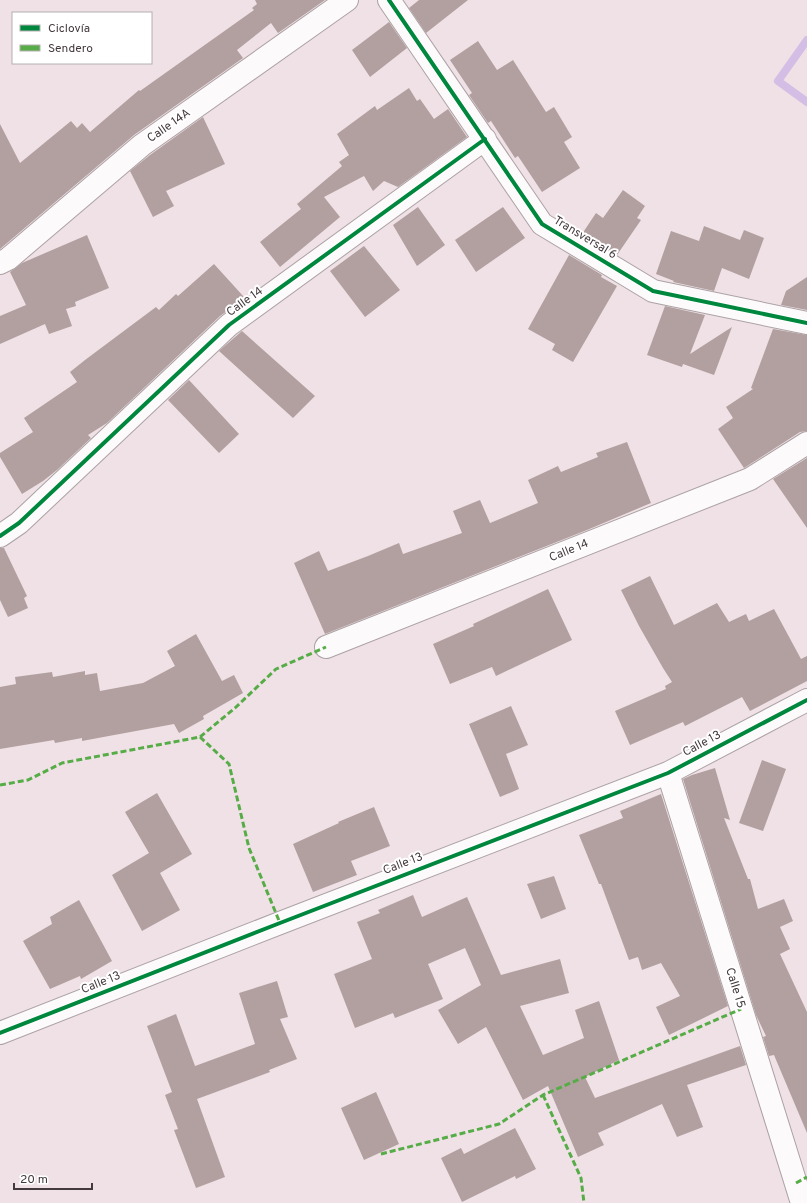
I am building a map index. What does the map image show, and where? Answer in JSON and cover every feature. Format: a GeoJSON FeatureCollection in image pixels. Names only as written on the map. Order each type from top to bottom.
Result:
{"type":"FeatureCollection","features":[{"type":"Feature","properties":{"kind":"street","name":"Calle 14A"},"geometry":{"type":"LineString","coordinates":[[0,263],[8,259],[142,145],[347,0]]}},
{"type":"Feature","properties":{"kind":"street","name":"Transversal 6"},"geometry":{"type":"LineString","coordinates":[[389,0],[542,224],[653,291],[807,323]]}},
{"type":"Feature","properties":{"kind":"street","name":"Calle 14"},"geometry":{"type":"LineString","coordinates":[[0,536],[19,523],[229,325],[485,139]]}},
{"type":"Feature","properties":{"kind":"street","name":"Calle 14"},"geometry":{"type":"LineString","coordinates":[[326,647],[750,479],[807,443]]}},
{"type":"Feature","properties":{"kind":"street","name":"Calle 13"},"geometry":{"type":"LineString","coordinates":[[0,1034],[280,922],[668,773],[807,700]]}},
{"type":"Feature","properties":{"kind":"street","name":"Calle 15"},"geometry":{"type":"LineString","coordinates":[[668,773],[802,1203]]}},
{"type":"Feature","properties":{"kind":"building"},"geometry":{"type":"Polygon","coordinates":[[[255,0],[325,0],[278,33],[271,23],[237,50],[243,58],[134,135],[0,249],[0,124],[20,163],[71,121],[77,128],[82,123],[90,132],[139,90],[140,91],[254,10],[252,8],[257,4],[255,0]]]}},
{"type":"Feature","properties":{"kind":"building"},"geometry":{"type":"Polygon","coordinates":[[[419,0],[468,0],[426,33],[409,8],[419,0]]]}},
{"type":"Feature","properties":{"kind":"building"},"geometry":{"type":"Polygon","coordinates":[[[389,22],[407,48],[370,77],[352,50],[389,22]]]}},
{"type":"Feature","properties":{"kind":"building"},"geometry":{"type":"Polygon","coordinates":[[[478,41],[497,70],[513,60],[546,112],[554,107],[572,137],[564,142],[580,168],[542,192],[518,156],[515,158],[491,121],[488,123],[469,95],[472,93],[450,60],[478,41]]]}},
{"type":"Feature","properties":{"kind":"building"},"geometry":{"type":"Polygon","coordinates":[[[409,88],[417,101],[420,99],[434,119],[448,109],[467,137],[398,187],[384,181],[373,191],[364,176],[324,197],[340,217],[280,267],[260,242],[301,209],[297,204],[342,166],[339,162],[349,155],[337,134],[375,106],[377,110],[409,88]]]}},
{"type":"Feature","properties":{"kind":"building"},"geometry":{"type":"Polygon","coordinates":[[[203,117],[225,164],[166,191],[174,206],[153,217],[130,171],[203,117]]]}},
{"type":"Feature","properties":{"kind":"building"},"geometry":{"type":"Polygon","coordinates":[[[623,190],[645,206],[637,218],[641,220],[617,255],[582,234],[596,213],[603,218],[623,190]]]}},
{"type":"Feature","properties":{"kind":"building"},"geometry":{"type":"Polygon","coordinates":[[[418,207],[445,245],[417,266],[393,225],[418,207]]]}},
{"type":"Feature","properties":{"kind":"building"},"geometry":{"type":"Polygon","coordinates":[[[503,207],[525,238],[476,272],[455,240],[503,207]]]}},
{"type":"Feature","properties":{"kind":"building"},"geometry":{"type":"Polygon","coordinates":[[[704,226],[740,240],[744,230],[764,238],[749,279],[722,268],[714,291],[673,282],[674,281],[656,274],[671,231],[699,241],[704,226]]]}},
{"type":"Feature","properties":{"kind":"building"},"geometry":{"type":"Polygon","coordinates":[[[87,235],[109,288],[75,302],[76,306],[66,309],[72,326],[49,334],[45,324],[0,344],[0,316],[26,305],[10,272],[22,263],[87,235]]]}},
{"type":"Feature","properties":{"kind":"building"},"geometry":{"type":"Polygon","coordinates":[[[364,246],[400,290],[365,317],[330,271],[364,246]]]}},
{"type":"Feature","properties":{"kind":"building"},"geometry":{"type":"Polygon","coordinates":[[[569,255],[617,286],[573,362],[552,350],[555,344],[528,329],[569,255]]]}},
{"type":"Feature","properties":{"kind":"building"},"geometry":{"type":"Polygon","coordinates":[[[214,264],[244,297],[220,316],[107,423],[88,435],[91,438],[57,470],[22,494],[0,457],[0,453],[33,432],[24,418],[77,382],[70,372],[156,307],[159,310],[176,294],[178,296],[214,264]]]}},
{"type":"Feature","properties":{"kind":"building"},"geometry":{"type":"Polygon","coordinates":[[[807,277],[807,310],[781,305],[786,291],[807,277]]]}},
{"type":"Feature","properties":{"kind":"building"},"geometry":{"type":"Polygon","coordinates":[[[665,306],[705,315],[690,354],[732,327],[714,375],[683,364],[682,367],[647,355],[665,306]]]}},
{"type":"Feature","properties":{"kind":"building"},"geometry":{"type":"Polygon","coordinates":[[[773,329],[807,335],[807,431],[800,432],[744,468],[718,429],[733,418],[726,407],[753,389],[751,388],[773,329]]]}},
{"type":"Feature","properties":{"kind":"building"},"geometry":{"type":"Polygon","coordinates":[[[242,331],[315,396],[293,418],[219,351],[242,331]]]}},
{"type":"Feature","properties":{"kind":"building"},"geometry":{"type":"Polygon","coordinates":[[[189,380],[239,434],[219,453],[168,400],[189,380]]]}},
{"type":"Feature","properties":{"kind":"building"},"geometry":{"type":"Polygon","coordinates":[[[627,442],[651,503],[325,634],[294,563],[319,551],[328,571],[399,543],[403,554],[462,533],[453,511],[480,500],[490,523],[538,503],[528,480],[558,466],[561,472],[598,457],[596,453],[627,442]]]}},
{"type":"Feature","properties":{"kind":"building"},"geometry":{"type":"Polygon","coordinates":[[[807,458],[807,528],[773,479],[807,458]]]}},
{"type":"Feature","properties":{"kind":"building"},"geometry":{"type":"Polygon","coordinates":[[[0,548],[4,548],[27,596],[24,598],[28,608],[8,617],[0,600],[0,548]]]}},
{"type":"Feature","properties":{"kind":"building"},"geometry":{"type":"Polygon","coordinates":[[[650,576],[674,625],[717,603],[729,622],[746,614],[749,621],[774,609],[801,659],[807,656],[807,681],[750,711],[742,697],[685,726],[683,722],[630,745],[615,711],[666,689],[665,686],[672,682],[639,626],[621,590],[650,576]]]}},
{"type":"Feature","properties":{"kind":"building"},"geometry":{"type":"Polygon","coordinates":[[[548,589],[572,640],[496,676],[492,667],[450,684],[433,644],[474,626],[473,624],[548,589]]]}},
{"type":"Feature","properties":{"kind":"building"},"geometry":{"type":"Polygon","coordinates":[[[196,634],[222,681],[234,675],[243,693],[203,716],[204,719],[179,733],[174,724],[82,741],[82,738],[55,743],[54,740],[0,749],[0,687],[16,684],[15,677],[52,672],[53,677],[85,671],[85,675],[97,673],[100,691],[143,683],[175,666],[167,651],[196,634]]]}},
{"type":"Feature","properties":{"kind":"building"},"geometry":{"type":"Polygon","coordinates":[[[511,706],[528,745],[506,754],[519,789],[500,797],[469,724],[511,706]]]}},
{"type":"Feature","properties":{"kind":"building"},"geometry":{"type":"Polygon","coordinates":[[[762,760],[786,769],[763,831],[739,823],[762,760]]]}},
{"type":"Feature","properties":{"kind":"building"},"geometry":{"type":"Polygon","coordinates":[[[715,768],[730,820],[724,818],[748,879],[750,879],[758,909],[784,899],[793,921],[780,927],[790,949],[780,954],[807,1012],[807,1133],[774,1055],[769,1056],[763,1037],[766,1036],[756,1015],[683,779],[715,768]]]}},
{"type":"Feature","properties":{"kind":"building"},"geometry":{"type":"Polygon","coordinates":[[[157,793],[192,854],[160,873],[180,910],[142,931],[112,875],[149,853],[125,812],[157,793]]]}},
{"type":"Feature","properties":{"kind":"building"},"geometry":{"type":"Polygon","coordinates":[[[661,794],[728,1006],[669,1035],[656,1007],[680,996],[661,963],[642,970],[638,957],[629,960],[601,884],[599,884],[579,835],[623,818],[620,811],[661,794]]]}},
{"type":"Feature","properties":{"kind":"building"},"geometry":{"type":"Polygon","coordinates":[[[374,807],[390,846],[351,861],[357,875],[313,892],[293,844],[339,823],[338,822],[374,807]]]}},
{"type":"Feature","properties":{"kind":"building"},"geometry":{"type":"Polygon","coordinates":[[[554,876],[566,909],[541,919],[527,884],[554,876]]]}},
{"type":"Feature","properties":{"kind":"building"},"geometry":{"type":"Polygon","coordinates":[[[413,895],[422,917],[467,897],[501,975],[560,959],[569,993],[520,1006],[543,1055],[584,1038],[575,1010],[599,1001],[619,1060],[585,1077],[595,1098],[740,1046],[746,1065],[687,1085],[703,1127],[677,1137],[662,1104],[598,1133],[604,1145],[578,1157],[548,1086],[523,1100],[486,1027],[458,1044],[438,1010],[481,985],[465,948],[428,964],[443,999],[395,1018],[393,1013],[355,1028],[334,974],[372,959],[357,922],[380,913],[378,910],[413,895]]]}},
{"type":"Feature","properties":{"kind":"building"},"geometry":{"type":"Polygon","coordinates":[[[79,900],[112,961],[81,979],[80,976],[50,989],[23,941],[52,924],[50,917],[79,900]]]}},
{"type":"Feature","properties":{"kind":"building"},"geometry":{"type":"Polygon","coordinates":[[[277,981],[288,1017],[280,1019],[297,1059],[269,1070],[270,1072],[197,1099],[225,1177],[196,1188],[174,1130],[178,1129],[165,1095],[172,1092],[147,1026],[176,1014],[195,1066],[255,1044],[239,993],[277,981]]]}},
{"type":"Feature","properties":{"kind":"building"},"geometry":{"type":"Polygon","coordinates":[[[376,1092],[399,1144],[364,1160],[341,1108],[376,1092]]]}},
{"type":"Feature","properties":{"kind":"building"},"geometry":{"type":"Polygon","coordinates":[[[515,1128],[536,1169],[516,1179],[515,1176],[462,1202],[441,1158],[461,1148],[464,1154],[515,1128]]]}},
{"type":"Feature","properties":{"kind":"waterway"},"geometry":{"type":"LineString","coordinates":[[807,40],[778,81],[807,102]]}},
{"type":"Feature","properties":{"kind":"marked path"},"geometry":{"type":"LineString","coordinates":[[0,785],[28,780],[62,763],[200,737],[235,708],[276,669],[326,647]]}},
{"type":"Feature","properties":{"kind":"marked path"},"geometry":{"type":"LineString","coordinates":[[200,737],[229,764],[249,848],[280,923]]}},
{"type":"Feature","properties":{"kind":"marked path"},"geometry":{"type":"LineString","coordinates":[[381,1154],[499,1124],[543,1095],[741,1009]]}},
{"type":"Feature","properties":{"kind":"marked path"},"geometry":{"type":"LineString","coordinates":[[543,1095],[581,1178],[584,1203]]}},
{"type":"Feature","properties":{"kind":"marked path"},"geometry":{"type":"LineString","coordinates":[[796,1183],[807,1177]]}},
{"type":"Feature","properties":{"kind":"cycle path"},"geometry":{"type":"LineString","coordinates":[[389,0],[542,224],[653,291],[807,323]]}},
{"type":"Feature","properties":{"kind":"cycle path"},"geometry":{"type":"LineString","coordinates":[[0,536],[19,523],[229,325],[485,139]]}},
{"type":"Feature","properties":{"kind":"cycle path"},"geometry":{"type":"LineString","coordinates":[[0,1033],[668,773],[807,700]]}}]}
